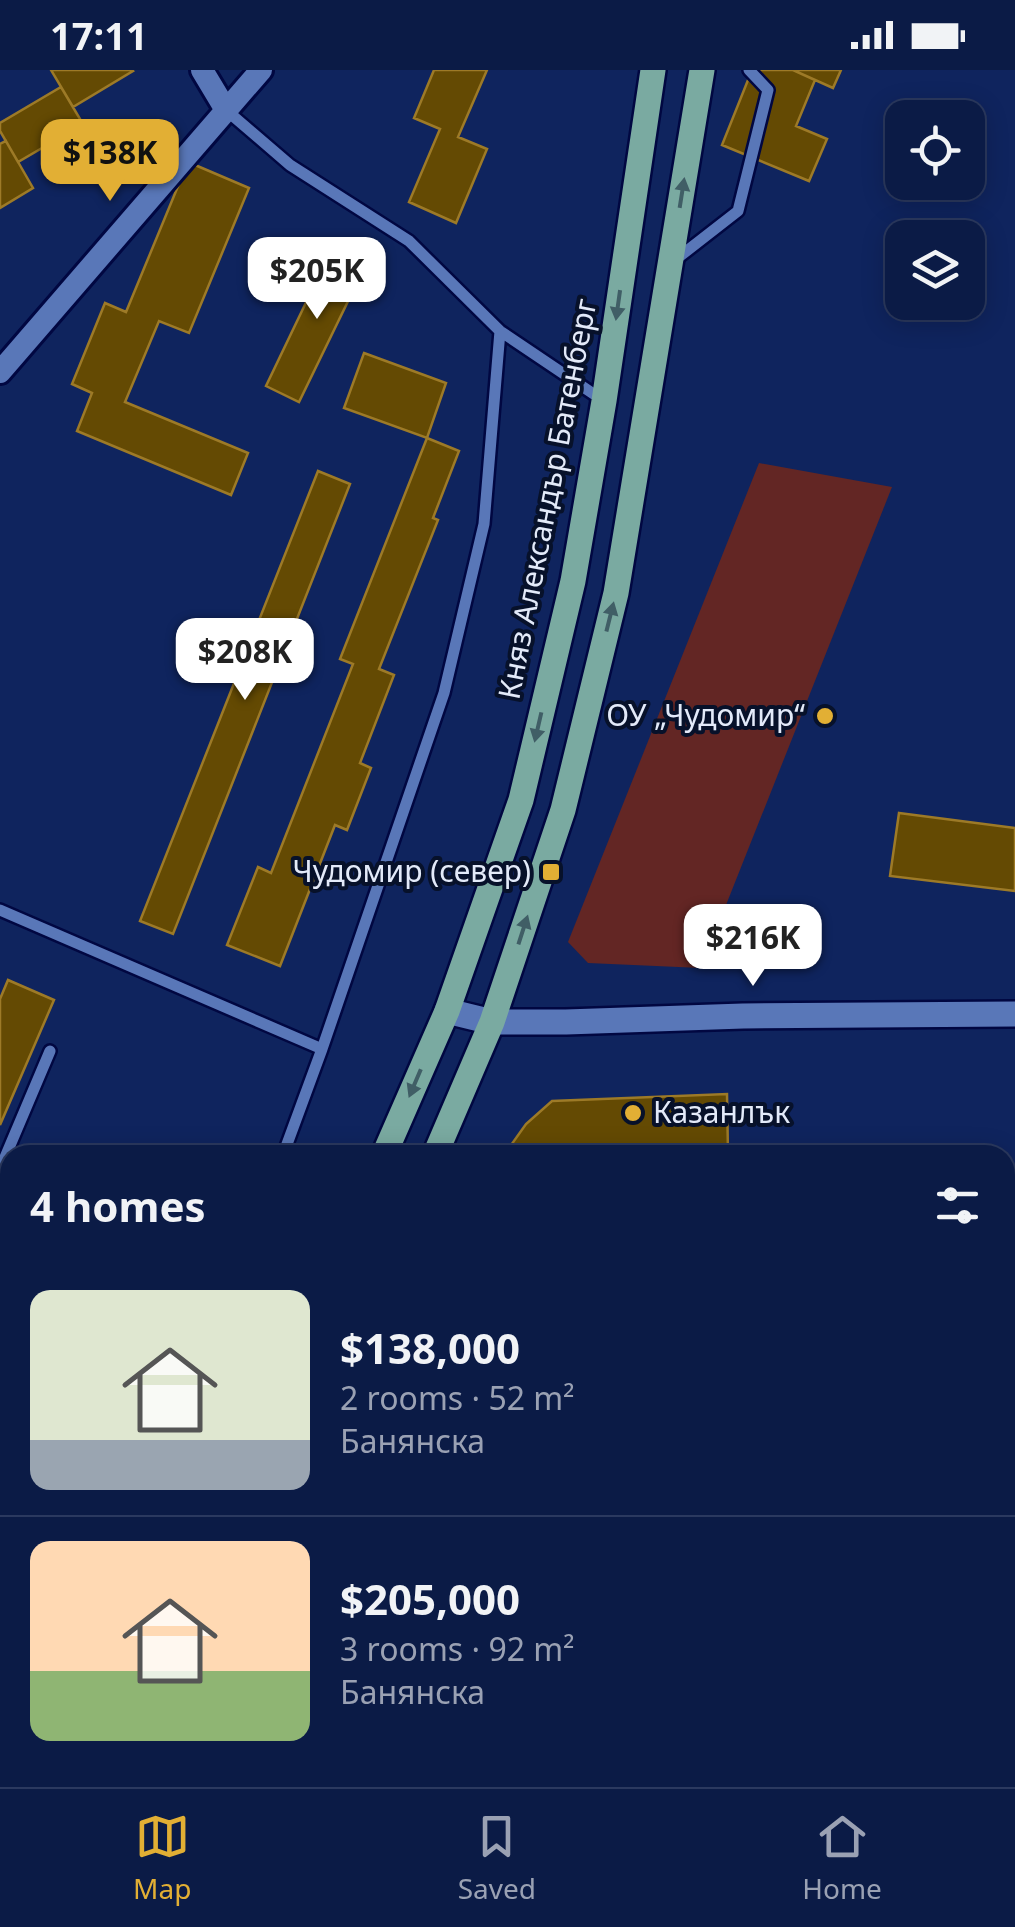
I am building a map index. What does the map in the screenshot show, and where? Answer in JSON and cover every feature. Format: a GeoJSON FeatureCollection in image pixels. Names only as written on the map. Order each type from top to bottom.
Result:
{"type":"FeatureCollection","features":[{"type":"Feature","properties":{"kind":"main road","name":"Княз Александър Батенберг"},"geometry":{"type":"LineString","coordinates":[[388,1145],[447,1010],[521,800],[572,580],[604,401],[653,70]]}},
{"type":"Feature","properties":{"kind":"main road"},"geometry":{"type":"LineString","coordinates":[[439,1145],[492,1022],[563,810],[616,593],[702,70]]}},
{"type":"Feature","properties":{"kind":"street"},"geometry":{"type":"LineString","coordinates":[[202,70],[226,110]]}},
{"type":"Feature","properties":{"kind":"street"},"geometry":{"type":"LineString","coordinates":[[0,372],[260,70]]}},
{"type":"Feature","properties":{"kind":"street"},"geometry":{"type":"LineString","coordinates":[[447,1010],[492,1022],[1015,1014]]}},
{"type":"Feature","properties":{"kind":"lane"},"geometry":{"type":"LineString","coordinates":[[671,263],[738,211],[768,90],[748,70]]}},
{"type":"Feature","properties":{"kind":"lane"},"geometry":{"type":"LineString","coordinates":[[226,110],[290,164],[409,240],[500,331],[604,401]]}},
{"type":"Feature","properties":{"kind":"lane"},"geometry":{"type":"LineString","coordinates":[[287,1145],[444,693],[484,524],[500,331]]}},
{"type":"Feature","properties":{"kind":"lane"},"geometry":{"type":"LineString","coordinates":[[0,910],[322,1049]]}},
{"type":"Feature","properties":{"kind":"lane"},"geometry":{"type":"LineString","coordinates":[[11,1145],[50,1051]]}},
{"type":"Feature","properties":{"kind":"shaded area"},"geometry":{"type":"Polygon","coordinates":[[[759,463],[892,487],[701,968],[588,963],[568,942],[759,463]]]}},
{"type":"Feature","properties":{"kind":"building"},"geometry":{"type":"Polygon","coordinates":[[[51,70],[132,70],[133,71],[73,107],[51,70]]]}},
{"type":"Feature","properties":{"kind":"building"},"geometry":{"type":"Polygon","coordinates":[[[434,70],[487,70],[458,137],[487,149],[456,223],[409,202],[440,129],[414,118],[434,70]]]}},
{"type":"Feature","properties":{"kind":"building"},"geometry":{"type":"Polygon","coordinates":[[[752,70],[793,70],[815,80],[796,126],[827,139],[809,181],[722,145],[752,70]]]}},
{"type":"Feature","properties":{"kind":"building"},"geometry":{"type":"Polygon","coordinates":[[[793,70],[841,70],[833,88],[793,70]]]}},
{"type":"Feature","properties":{"kind":"building"},"geometry":{"type":"Polygon","coordinates":[[[61,87],[83,124],[18,162],[0,131],[0,123],[61,87]]]}},
{"type":"Feature","properties":{"kind":"building"},"geometry":{"type":"Polygon","coordinates":[[[6,141],[33,188],[0,208],[0,144],[6,141]]]}},
{"type":"Feature","properties":{"kind":"building"},"geometry":{"type":"Polygon","coordinates":[[[188,162],[249,188],[189,333],[159,321],[125,402],[248,453],[231,495],[77,431],[92,393],[72,384],[105,303],[126,312],[188,162]]]}},
{"type":"Feature","properties":{"kind":"building"},"geometry":{"type":"Polygon","coordinates":[[[335,242],[369,258],[299,402],[266,386],[335,242]]]}},
{"type":"Feature","properties":{"kind":"building"},"geometry":{"type":"Polygon","coordinates":[[[364,353],[446,383],[427,438],[344,408],[364,353]]]}},
{"type":"Feature","properties":{"kind":"building"},"geometry":{"type":"Polygon","coordinates":[[[427,438],[459,451],[433,518],[438,520],[379,669],[394,675],[360,763],[371,768],[347,830],[335,825],[280,966],[227,945],[258,867],[271,873],[353,664],[340,659],[427,438]]]}},
{"type":"Feature","properties":{"kind":"building"},"geometry":{"type":"Polygon","coordinates":[[[318,471],[350,484],[173,934],[140,921],[318,471]]]}},
{"type":"Feature","properties":{"kind":"building"},"geometry":{"type":"Polygon","coordinates":[[[899,813],[1015,828],[1015,891],[890,876],[899,813]]]}},
{"type":"Feature","properties":{"kind":"building"},"geometry":{"type":"Polygon","coordinates":[[[8,980],[54,1000],[0,1125],[0,999],[8,980]]]}},
{"type":"Feature","properties":{"kind":"building","name":"Казанлък"},"geometry":{"type":"Polygon","coordinates":[[[727,1094],[728,1145],[511,1145],[526,1124],[552,1101],[727,1094]]]}},
{"type":"Feature","properties":{"kind":"place","name":"ОУ „Чудомир“"},"geometry":{"type":"Point","coordinates":[825,716]}},
{"type":"Feature","properties":{"kind":"place","name":"Чудомир (север)"},"geometry":{"type":"Point","coordinates":[551,872]}},
{"type":"Feature","properties":{"kind":"place","name":"Казанлък"},"geometry":{"type":"Point","coordinates":[633,1113]}}]}
